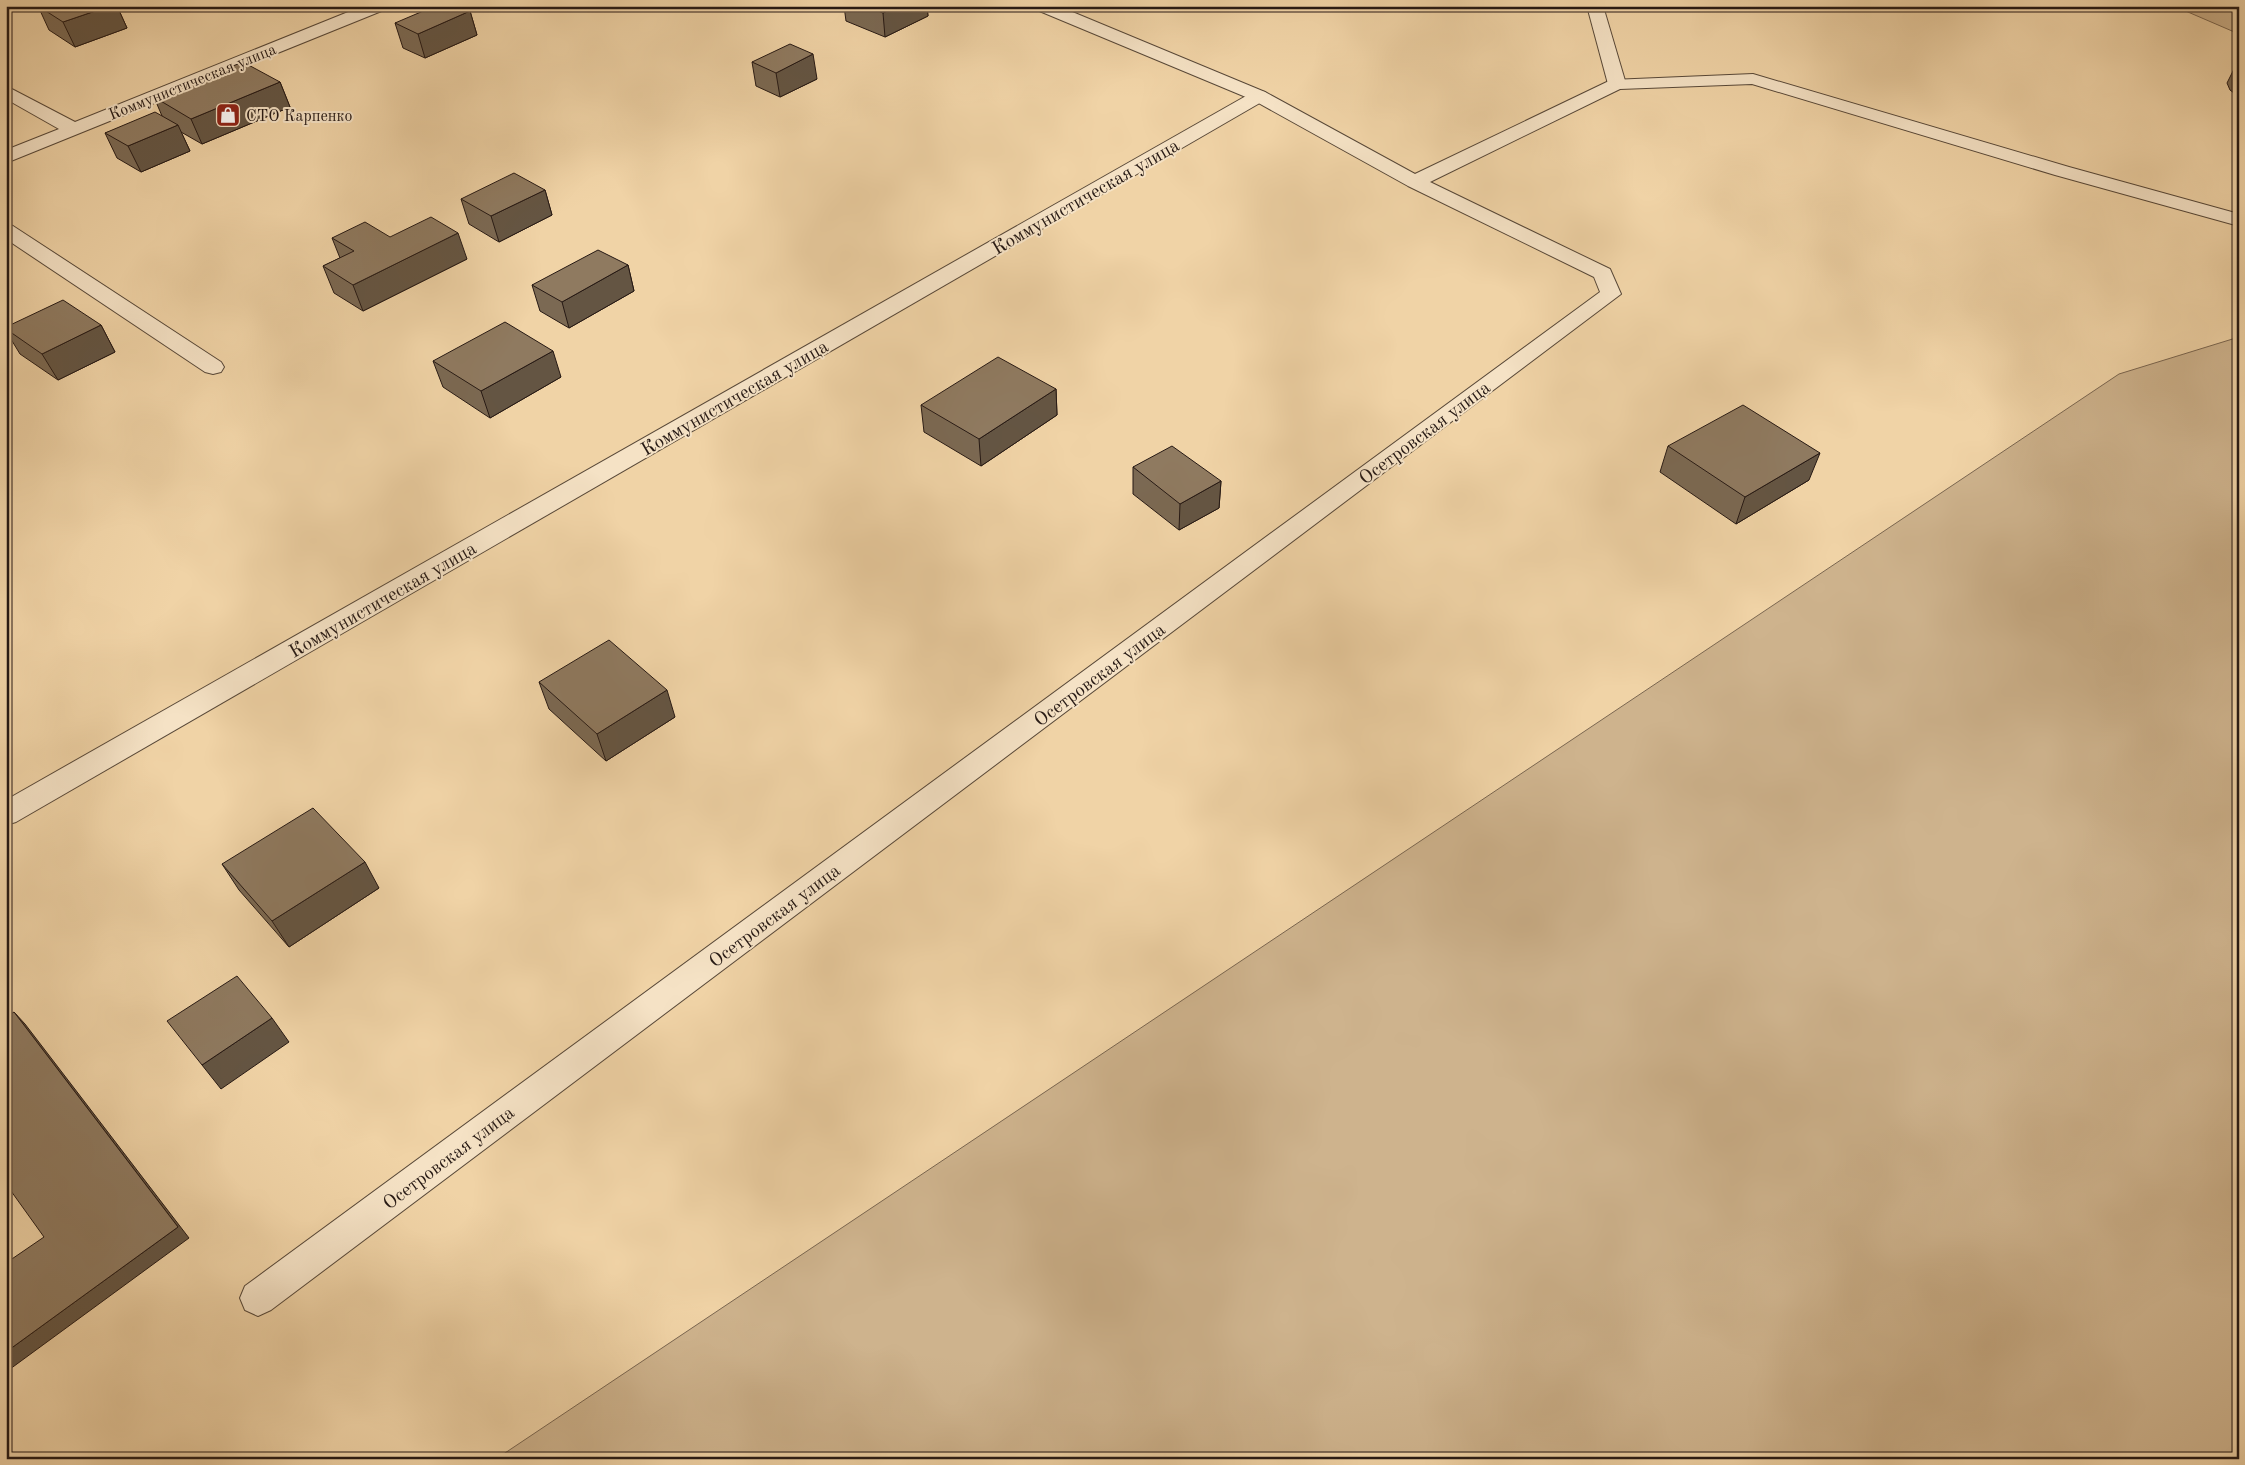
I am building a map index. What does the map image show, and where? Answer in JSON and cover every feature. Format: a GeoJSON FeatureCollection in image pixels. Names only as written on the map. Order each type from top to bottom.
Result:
{"type":"FeatureCollection","features":[{"type":"Feature","properties":{"kind":"street","name":"Коммунистическая улица"},"geometry":{"type":"LineString","coordinates":[[6,157],[378,6]]}},
{"type":"Feature","properties":{"kind":"street"},"geometry":{"type":"LineString","coordinates":[[1043,6],[1259,96]]}},
{"type":"Feature","properties":{"kind":"street"},"geometry":{"type":"LineString","coordinates":[[1595,6],[1617,84]]}},
{"type":"Feature","properties":{"kind":"street"},"geometry":{"type":"LineString","coordinates":[[1416,182],[1617,84],[1753,79],[2062,171],[2239,220]]}},
{"type":"Feature","properties":{"kind":"street"},"geometry":{"type":"LineString","coordinates":[[6,91],[73,129]]}},
{"type":"Feature","properties":{"kind":"street","name":"Коммунистическая улица"},"geometry":{"type":"LineString","coordinates":[[6,814],[1259,96]]}},
{"type":"Feature","properties":{"kind":"street","name":"Осетровская улица"},"geometry":{"type":"LineString","coordinates":[[258,1298],[1611,294],[1603,273],[1416,182],[1259,96]]}},
{"type":"Feature","properties":{"kind":"street"},"geometry":{"type":"LineString","coordinates":[[6,230],[213,367]]}},
{"type":"Feature","properties":{"kind":"shaded area"},"geometry":{"type":"Polygon","coordinates":[[[2174,6],[2239,6],[2239,34],[2174,6]]]}},
{"type":"Feature","properties":{"kind":"shaded area"},"geometry":{"type":"Polygon","coordinates":[[[2239,337],[2239,1459],[496,1459],[2119,374],[2239,337]]]}},
{"type":"Feature","properties":{"kind":"building"},"geometry":{"type":"Polygon","coordinates":[[[38,6],[110,6],[63,22],[38,6]]]}},
{"type":"Feature","properties":{"kind":"building"},"geometry":{"type":"Polygon","coordinates":[[[435,6],[458,6],[470,11],[418,34],[395,23],[435,6]]]}},
{"type":"Feature","properties":{"kind":"building"},"geometry":{"type":"Polygon","coordinates":[[[866,6],[897,6],[883,13],[866,6]]]}},
{"type":"Feature","properties":{"kind":"building"},"geometry":{"type":"Polygon","coordinates":[[[790,44],[813,54],[776,73],[752,62],[790,44]]]}},
{"type":"Feature","properties":{"kind":"building"},"geometry":{"type":"Polygon","coordinates":[[[243,62],[280,82],[191,119],[154,97],[243,62]]]}},
{"type":"Feature","properties":{"kind":"building"},"geometry":{"type":"Polygon","coordinates":[[[155,112],[178,125],[128,146],[105,133],[155,112]]]}},
{"type":"Feature","properties":{"kind":"building"},"geometry":{"type":"Polygon","coordinates":[[[514,173],[545,190],[491,216],[461,199],[514,173]]]}},
{"type":"Feature","properties":{"kind":"building"},"geometry":{"type":"Polygon","coordinates":[[[431,217],[458,233],[353,285],[323,266],[354,251],[332,238],[365,222],[390,237],[431,217]]]}},
{"type":"Feature","properties":{"kind":"building"},"geometry":{"type":"Polygon","coordinates":[[[598,250],[628,265],[562,302],[532,285],[598,250]]]}},
{"type":"Feature","properties":{"kind":"building"},"geometry":{"type":"Polygon","coordinates":[[[63,300],[101,325],[42,354],[6,329],[6,327],[63,300]]]}},
{"type":"Feature","properties":{"kind":"building"},"geometry":{"type":"Polygon","coordinates":[[[505,322],[553,351],[481,391],[433,361],[505,322]]]}},
{"type":"Feature","properties":{"kind":"building"},"geometry":{"type":"Polygon","coordinates":[[[998,357],[1056,389],[979,439],[921,405],[998,357]]]}},
{"type":"Feature","properties":{"kind":"building"},"geometry":{"type":"Polygon","coordinates":[[[1743,405],[1820,453],[1745,497],[1668,446],[1743,405]]]}},
{"type":"Feature","properties":{"kind":"building"},"geometry":{"type":"Polygon","coordinates":[[[1172,446],[1221,481],[1180,504],[1133,467],[1172,446]]]}},
{"type":"Feature","properties":{"kind":"building"},"geometry":{"type":"Polygon","coordinates":[[[609,640],[667,690],[597,734],[539,682],[609,640]]]}},
{"type":"Feature","properties":{"kind":"building"},"geometry":{"type":"Polygon","coordinates":[[[313,808],[365,862],[272,921],[222,864],[313,808]]]}},
{"type":"Feature","properties":{"kind":"building"},"geometry":{"type":"Polygon","coordinates":[[[237,976],[272,1018],[202,1065],[167,1021],[237,976]]]}},
{"type":"Feature","properties":{"kind":"building"},"geometry":{"type":"Polygon","coordinates":[[[14,1012],[178,1227],[6,1352],[6,1263],[44,1237],[6,1184],[6,1017],[14,1012]]]}},
{"type":"Feature","properties":{"kind":"place","name":"СТО Карпенко"},"geometry":{"type":"Point","coordinates":[228,115]}}]}
